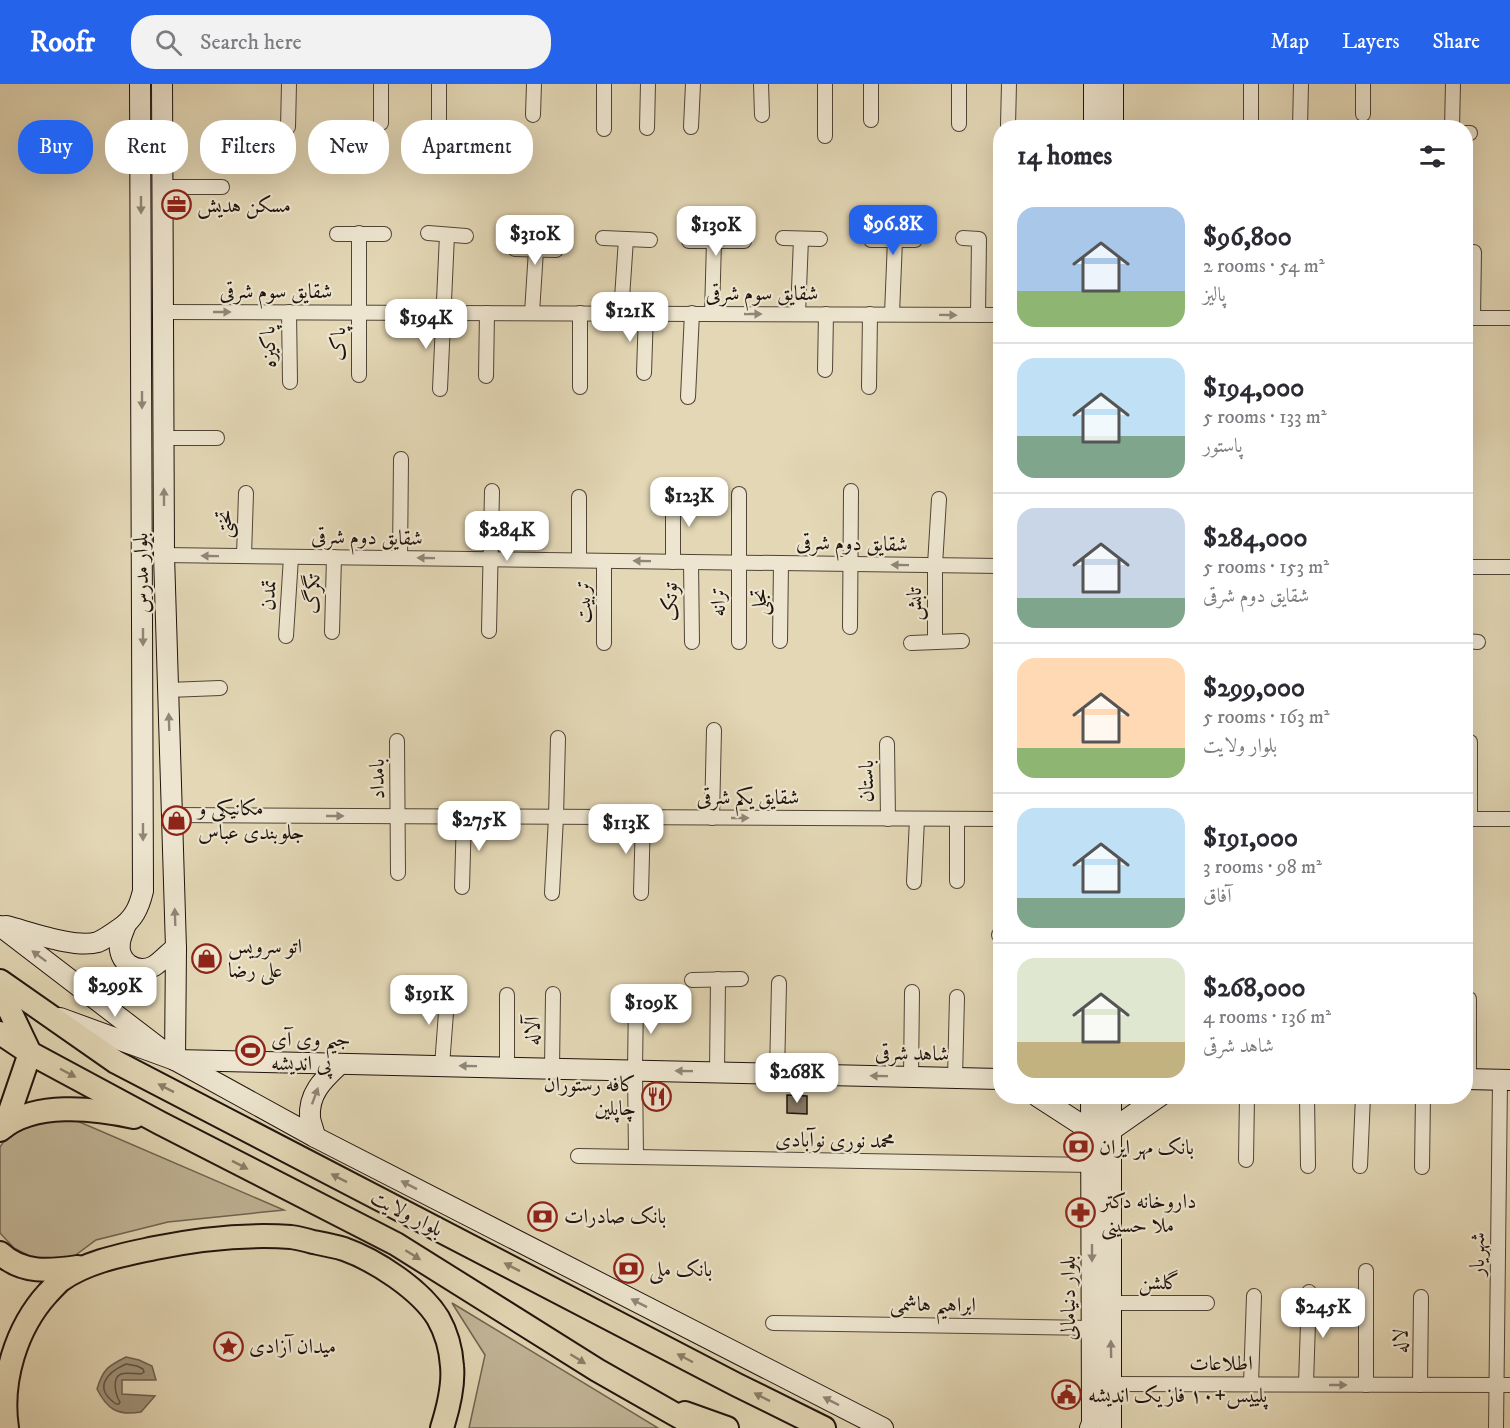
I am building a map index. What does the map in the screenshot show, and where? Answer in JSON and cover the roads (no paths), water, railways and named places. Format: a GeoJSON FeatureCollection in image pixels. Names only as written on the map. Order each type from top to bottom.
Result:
{"type":"FeatureCollection","features":[{"type":"Feature","properties":{"kind":"main road","name":"بلوار مدرس"},"geometry":{"type":"LineString","coordinates":[[126,924],[134,916],[140,904],[144,876],[140,84]]}},
{"type":"Feature","properties":{"kind":"main road","name":"بلوار مدرس"},"geometry":{"type":"LineString","coordinates":[[162,84],[164,555],[176,948],[175,1060]]}},
{"type":"Feature","properties":{"kind":"main road"},"geometry":{"type":"LineString","coordinates":[[1094,84],[1094,120]]}},
{"type":"Feature","properties":{"kind":"main road"},"geometry":{"type":"LineString","coordinates":[[1113,84],[1113,120]]}},
{"type":"Feature","properties":{"kind":"main road"},"geometry":{"type":"LineString","coordinates":[[0,925],[84,944],[99,942],[126,924]]}},
{"type":"Feature","properties":{"kind":"main road"},"geometry":{"type":"LineString","coordinates":[[126,924],[120,943],[120,955],[131,968],[142,970],[153,966],[176,948]]}},
{"type":"Feature","properties":{"kind":"main road"},"geometry":{"type":"LineString","coordinates":[[0,925],[175,1060]]}},
{"type":"Feature","properties":{"kind":"main road","name":"بلوار ولایت"},"geometry":{"type":"LineString","coordinates":[[0,981],[116,1062],[824,1428]]}},
{"type":"Feature","properties":{"kind":"main road"},"geometry":{"type":"LineString","coordinates":[[0,1000],[9,1009],[30,1053],[2,1128]]}},
{"type":"Feature","properties":{"kind":"main road"},"geometry":{"type":"LineString","coordinates":[[43,1011],[175,1060]]}},
{"type":"Feature","properties":{"kind":"main road","name":"بلوار ولایت"},"geometry":{"type":"LineString","coordinates":[[0,1033],[30,1053],[160,1124],[396,1244],[597,1370],[699,1428]]}},
{"type":"Feature","properties":{"kind":"main road","name":"شاهد شرقی"},"geometry":{"type":"LineString","coordinates":[[175,1060],[993,1079]]}},
{"type":"Feature","properties":{"kind":"main road","name":"بلوار ولایت"},"geometry":{"type":"LineString","coordinates":[[175,1060],[315,1137],[883,1428]]}},
{"type":"Feature","properties":{"kind":"main road"},"geometry":{"type":"LineString","coordinates":[[315,1137],[310,1118],[312,1097],[320,1083],[340,1064]]}},
{"type":"Feature","properties":{"kind":"main road"},"geometry":{"type":"LineString","coordinates":[[1473,1079],[1505,1080]]}},
{"type":"Feature","properties":{"kind":"main road"},"geometry":{"type":"LineString","coordinates":[[1052,1104],[1101,1131],[1147,1104]]}},
{"type":"Feature","properties":{"kind":"main road","name":"بلوار دنیامالی"},"geometry":{"type":"LineString","coordinates":[[1093,1104],[1101,1131],[1110,1303],[1111,1428]]}},
{"type":"Feature","properties":{"kind":"main road","name":"بلوار دنیامالی"},"geometry":{"type":"LineString","coordinates":[[1090,1428],[1092,1423],[1092,1166],[1109,1104]]}},
{"type":"Feature","properties":{"kind":"main road"},"geometry":{"type":"LineString","coordinates":[[2,1128],[30,1114],[50,1110],[111,1112],[160,1124]]}},
{"type":"Feature","properties":{"kind":"main road"},"geometry":{"type":"LineString","coordinates":[[0,1252],[21,1267],[44,1270],[88,1265],[181,1243],[238,1237],[292,1237],[344,1249],[386,1269],[422,1299],[438,1318],[446,1336],[453,1366],[450,1404],[442,1428]]}},
{"type":"Feature","properties":{"kind":"main road"},"geometry":{"type":"LineString","coordinates":[[4,1421],[8,1374],[18,1341],[30,1318],[60,1281],[88,1265]]}},
{"type":"Feature","properties":{"kind":"main road"},"geometry":{"type":"LineString","coordinates":[[652,1401],[727,1428]]}},
{"type":"Feature","properties":{"kind":"street"},"geometry":{"type":"LineString","coordinates":[[288,120],[290,84]]}},
{"type":"Feature","properties":{"kind":"street"},"geometry":{"type":"LineString","coordinates":[[381,84],[381,120]]}},
{"type":"Feature","properties":{"kind":"street"},"geometry":{"type":"LineString","coordinates":[[439,84],[439,120]]}},
{"type":"Feature","properties":{"kind":"street"},"geometry":{"type":"LineString","coordinates":[[533,115],[534,84]]}},
{"type":"Feature","properties":{"kind":"street"},"geometry":{"type":"LineString","coordinates":[[604,84],[604,129]]}},
{"type":"Feature","properties":{"kind":"street"},"geometry":{"type":"LineString","coordinates":[[647,128],[648,84]]}},
{"type":"Feature","properties":{"kind":"street"},"geometry":{"type":"LineString","coordinates":[[691,126],[693,84]]}},
{"type":"Feature","properties":{"kind":"street"},"geometry":{"type":"LineString","coordinates":[[762,84],[762,115]]}},
{"type":"Feature","properties":{"kind":"street"},"geometry":{"type":"LineString","coordinates":[[825,84],[825,136]]}},
{"type":"Feature","properties":{"kind":"street"},"geometry":{"type":"LineString","coordinates":[[871,84],[871,120]]}},
{"type":"Feature","properties":{"kind":"street"},"geometry":{"type":"LineString","coordinates":[[959,84],[959,124]]}},
{"type":"Feature","properties":{"kind":"street"},"geometry":{"type":"LineString","coordinates":[[1008,120],[1009,84]]}},
{"type":"Feature","properties":{"kind":"street"},"geometry":{"type":"LineString","coordinates":[[1251,84],[1251,120]]}},
{"type":"Feature","properties":{"kind":"street"},"geometry":{"type":"LineString","coordinates":[[1300,84],[1300,120]]}},
{"type":"Feature","properties":{"kind":"street"},"geometry":{"type":"LineString","coordinates":[[1363,84],[1363,114]]}},
{"type":"Feature","properties":{"kind":"street"},"geometry":{"type":"LineString","coordinates":[[1452,120],[1453,84]]}},
{"type":"Feature","properties":{"kind":"street"},"geometry":{"type":"LineString","coordinates":[[163,187],[222,188]]}},
{"type":"Feature","properties":{"kind":"street","name":"پاک"},"geometry":{"type":"LineString","coordinates":[[358,375],[359,233]]}},
{"type":"Feature","properties":{"kind":"street"},"geometry":{"type":"LineString","coordinates":[[428,233],[466,236]]}},
{"type":"Feature","properties":{"kind":"street"},"geometry":{"type":"LineString","coordinates":[[337,234],[384,234]]}},
{"type":"Feature","properties":{"kind":"street"},"geometry":{"type":"LineString","coordinates":[[440,389],[447,234]]}},
{"type":"Feature","properties":{"kind":"street"},"geometry":{"type":"LineString","coordinates":[[603,238],[650,240]]}},
{"type":"Feature","properties":{"kind":"street"},"geometry":{"type":"LineString","coordinates":[[783,238],[820,239]]}},
{"type":"Feature","properties":{"kind":"street"},"geometry":{"type":"LineString","coordinates":[[963,238],[979,239],[978,315]]}},
{"type":"Feature","properties":{"kind":"street"},"geometry":{"type":"LineString","coordinates":[[621,313],[626,239]]}},
{"type":"Feature","properties":{"kind":"street"},"geometry":{"type":"LineString","coordinates":[[798,314],[801,239]]}},
{"type":"Feature","properties":{"kind":"street"},"geometry":{"type":"LineString","coordinates":[[871,240],[915,240]]}},
{"type":"Feature","properties":{"kind":"street"},"geometry":{"type":"LineString","coordinates":[[892,314],[895,240]]}},
{"type":"Feature","properties":{"kind":"street"},"geometry":{"type":"LineString","coordinates":[[689,241],[744,241]]}},
{"type":"Feature","properties":{"kind":"street"},"geometry":{"type":"LineString","coordinates":[[712,314],[714,241]]}},
{"type":"Feature","properties":{"kind":"street"},"geometry":{"type":"LineString","coordinates":[[514,249],[556,250]]}},
{"type":"Feature","properties":{"kind":"street"},"geometry":{"type":"LineString","coordinates":[[532,313],[536,250]]}},
{"type":"Feature","properties":{"kind":"street"},"geometry":{"type":"LineString","coordinates":[[1473,265],[1474,252]]}},
{"type":"Feature","properties":{"kind":"street","name":"شقایق سوم شرقی"},"geometry":{"type":"LineString","coordinates":[[163,312],[993,315]]}},
{"type":"Feature","properties":{"kind":"street","name":"پاکیزه"},"geometry":{"type":"LineString","coordinates":[[288,312],[290,382]]}},
{"type":"Feature","properties":{"kind":"street"},"geometry":{"type":"LineString","coordinates":[[486,376],[487,313]]}},
{"type":"Feature","properties":{"kind":"street"},"geometry":{"type":"LineString","coordinates":[[580,313],[580,387]]}},
{"type":"Feature","properties":{"kind":"street"},"geometry":{"type":"LineString","coordinates":[[644,373],[646,313]]}},
{"type":"Feature","properties":{"kind":"street"},"geometry":{"type":"LineString","coordinates":[[688,397],[692,313]]}},
{"type":"Feature","properties":{"kind":"street"},"geometry":{"type":"LineString","coordinates":[[825,370],[826,314]]}},
{"type":"Feature","properties":{"kind":"street"},"geometry":{"type":"LineString","coordinates":[[869,387],[870,314]]}},
{"type":"Feature","properties":{"kind":"street"},"geometry":{"type":"LineString","coordinates":[[1473,318],[1510,318]]}},
{"type":"Feature","properties":{"kind":"street"},"geometry":{"type":"LineString","coordinates":[[164,438],[217,438]]}},
{"type":"Feature","properties":{"kind":"street"},"geometry":{"type":"LineString","coordinates":[[400,558],[401,459]]}},
{"type":"Feature","properties":{"kind":"street"},"geometry":{"type":"LineString","coordinates":[[489,631],[492,491]]}},
{"type":"Feature","properties":{"kind":"street"},"geometry":{"type":"LineString","coordinates":[[850,627],[851,491]]}},
{"type":"Feature","properties":{"kind":"street","name":"تختی"},"geometry":{"type":"LineString","coordinates":[[244,556],[246,493]]}},
{"type":"Feature","properties":{"kind":"street","name":"ترانه"},"geometry":{"type":"LineString","coordinates":[[739,494],[739,642]]}},
{"type":"Feature","properties":{"kind":"street"},"geometry":{"type":"LineString","coordinates":[[673,495],[673,562]]}},
{"type":"Feature","properties":{"kind":"street"},"geometry":{"type":"LineString","coordinates":[[579,497],[579,560]]}},
{"type":"Feature","properties":{"kind":"street","name":"تابش"},"geometry":{"type":"LineString","coordinates":[[935,642],[935,565],[939,499]]}},
{"type":"Feature","properties":{"kind":"street","name":"شقایق دوم شرقی"},"geometry":{"type":"LineString","coordinates":[[164,555],[993,566]]}},
{"type":"Feature","properties":{"kind":"street","name":"تمدن"},"geometry":{"type":"LineString","coordinates":[[286,636],[291,557]]}},
{"type":"Feature","properties":{"kind":"street","name":"تگرگ"},"geometry":{"type":"LineString","coordinates":[[332,632],[334,557]]}},
{"type":"Feature","properties":{"kind":"street","name":"تربیت"},"geometry":{"type":"LineString","coordinates":[[603,642],[604,561]]}},
{"type":"Feature","properties":{"kind":"street","name":"توتک"},"geometry":{"type":"LineString","coordinates":[[691,562],[692,642]]}},
{"type":"Feature","properties":{"kind":"street","name":"تجلی"},"geometry":{"type":"LineString","coordinates":[[780,641],[781,563]]}},
{"type":"Feature","properties":{"kind":"street"},"geometry":{"type":"LineString","coordinates":[[1473,567],[1510,567]]}},
{"type":"Feature","properties":{"kind":"street"},"geometry":{"type":"LineString","coordinates":[[911,643],[962,641]]}},
{"type":"Feature","properties":{"kind":"street"},"geometry":{"type":"LineString","coordinates":[[168,690],[220,688]]}},
{"type":"Feature","properties":{"kind":"street"},"geometry":{"type":"LineString","coordinates":[[712,818],[714,730]]}},
{"type":"Feature","properties":{"kind":"street"},"geometry":{"type":"LineString","coordinates":[[552,893],[558,738]]}},
{"type":"Feature","properties":{"kind":"street","name":"بامداد"},"geometry":{"type":"LineString","coordinates":[[397,741],[398,873]]}},
{"type":"Feature","properties":{"kind":"street","name":"باستان"},"geometry":{"type":"LineString","coordinates":[[887,744],[888,819]]}},
{"type":"Feature","properties":{"kind":"street","name":"شقایق یکم شرقی"},"geometry":{"type":"LineString","coordinates":[[172,815],[993,819]]}},
{"type":"Feature","properties":{"kind":"street"},"geometry":{"type":"LineString","coordinates":[[462,887],[464,816]]}},
{"type":"Feature","properties":{"kind":"street"},"geometry":{"type":"LineString","coordinates":[[641,893],[643,817]]}},
{"type":"Feature","properties":{"kind":"street"},"geometry":{"type":"LineString","coordinates":[[914,882],[916,819]]}},
{"type":"Feature","properties":{"kind":"street"},"geometry":{"type":"LineString","coordinates":[[957,819],[957,881]]}},
{"type":"Feature","properties":{"kind":"street"},"geometry":{"type":"LineString","coordinates":[[1473,819],[1510,819]]}},
{"type":"Feature","properties":{"kind":"street"},"geometry":{"type":"LineString","coordinates":[[717,1072],[718,979]]}},
{"type":"Feature","properties":{"kind":"street"},"geometry":{"type":"LineString","coordinates":[[692,980],[741,979]]}},
{"type":"Feature","properties":{"kind":"street"},"geometry":{"type":"LineString","coordinates":[[777,1074],[779,983]]}},
{"type":"Feature","properties":{"kind":"street"},"geometry":{"type":"LineString","coordinates":[[417,986],[448,986],[442,1066]]}},
{"type":"Feature","properties":{"kind":"street"},"geometry":{"type":"LineString","coordinates":[[911,1077],[912,993]]}},
{"type":"Feature","properties":{"kind":"street","name":"آلاله"},"geometry":{"type":"LineString","coordinates":[[552,1069],[553,994]]}},
{"type":"Feature","properties":{"kind":"street"},"geometry":{"type":"LineString","coordinates":[[507,995],[507,1067]]}},
{"type":"Feature","properties":{"kind":"street"},"geometry":{"type":"LineString","coordinates":[[955,1078],[957,997]]}},
{"type":"Feature","properties":{"kind":"street"},"geometry":{"type":"LineString","coordinates":[[636,998],[636,1157]]}},
{"type":"Feature","properties":{"kind":"street","name":"شهریار"},"geometry":{"type":"LineString","coordinates":[[1496,1428],[1503,1385],[1505,1080]]}},
{"type":"Feature","properties":{"kind":"street"},"geometry":{"type":"LineString","coordinates":[[1246,1160],[1247,1104]]}},
{"type":"Feature","properties":{"kind":"street"},"geometry":{"type":"LineString","coordinates":[[1307,1104],[1308,1166]]}},
{"type":"Feature","properties":{"kind":"street"},"geometry":{"type":"LineString","coordinates":[[1360,1166],[1363,1104]]}},
{"type":"Feature","properties":{"kind":"street"},"geometry":{"type":"LineString","coordinates":[[1422,1167],[1423,1104]]}},
{"type":"Feature","properties":{"kind":"street","name":"محمد نوری نوآبادی"},"geometry":{"type":"LineString","coordinates":[[578,1156],[1092,1166]]}},
{"type":"Feature","properties":{"kind":"street"},"geometry":{"type":"LineString","coordinates":[[1366,1271],[1366,1385]]}},
{"type":"Feature","properties":{"kind":"street"},"geometry":{"type":"LineString","coordinates":[[1306,1384],[1309,1292]]}},
{"type":"Feature","properties":{"kind":"street"},"geometry":{"type":"LineString","coordinates":[[1251,1384],[1254,1296]]}},
{"type":"Feature","properties":{"kind":"street","name":"لاله"},"geometry":{"type":"LineString","coordinates":[[1420,1385],[1421,1298]]}},
{"type":"Feature","properties":{"kind":"street","name":"گلشن"},"geometry":{"type":"LineString","coordinates":[[1110,1303],[1207,1303]]}},
{"type":"Feature","properties":{"kind":"street","name":"ابراهیم هاشمی"},"geometry":{"type":"LineString","coordinates":[[773,1323],[1092,1328]]}},
{"type":"Feature","properties":{"kind":"street","name":"اطلاعات"},"geometry":{"type":"LineString","coordinates":[[1111,1384],[1503,1385]]}},
{"type":"Feature","properties":{"kind":"water"},"geometry":{"type":"Polygon","coordinates":[[[126,1357],[152,1366],[156,1380],[122,1380],[122,1394],[155,1396],[141,1412],[125,1413],[114,1410],[105,1402],[97,1389],[107,1369],[126,1357]]]}},
{"type":"Feature","properties":{"kind":"place","name":"مسکن هدیش"},"geometry":{"type":"Point","coordinates":[176,205]}},
{"type":"Feature","properties":{"kind":"place","name":"مکانیکی و جلوبندی عباس"},"geometry":{"type":"Point","coordinates":[177,820]}},
{"type":"Feature","properties":{"kind":"place","name":"اتو سرویس علی رضا"},"geometry":{"type":"Point","coordinates":[207,958]}},
{"type":"Feature","properties":{"kind":"place","name":"جیم وی آی پی اندیشه"},"geometry":{"type":"Point","coordinates":[250,1051]}},
{"type":"Feature","properties":{"kind":"place","name":"کافه رستوران چاپلین"},"geometry":{"type":"Point","coordinates":[657,1096]}},
{"type":"Feature","properties":{"kind":"place","name":"بانک مهر ایران"},"geometry":{"type":"Point","coordinates":[1078,1147]}},
{"type":"Feature","properties":{"kind":"place","name":"داروخانه دکتر ملا حسینی"},"geometry":{"type":"Point","coordinates":[1080,1213]}},
{"type":"Feature","properties":{"kind":"place","name":"بانک صادرات"},"geometry":{"type":"Point","coordinates":[543,1216]}},
{"type":"Feature","properties":{"kind":"place","name":"بانک ملی"},"geometry":{"type":"Point","coordinates":[628,1269]}},
{"type":"Feature","properties":{"kind":"place","name":"میدان آزادی"},"geometry":{"type":"Point","coordinates":[228,1346]}},
{"type":"Feature","properties":{"kind":"place","name":"پلییس+١٠ فاز یک اندیشه"},"geometry":{"type":"Point","coordinates":[1067,1395]}}]}
